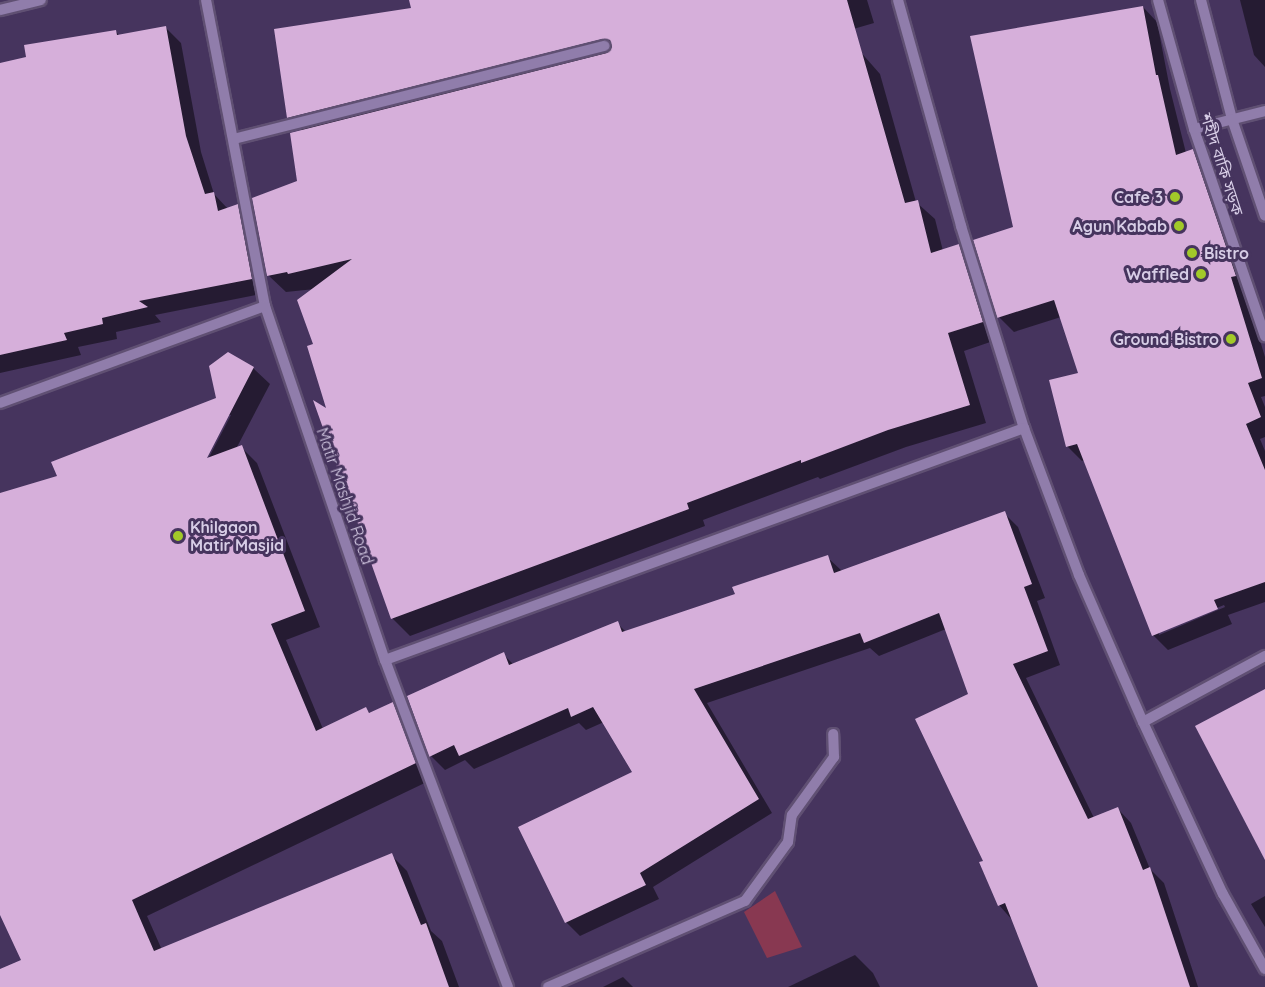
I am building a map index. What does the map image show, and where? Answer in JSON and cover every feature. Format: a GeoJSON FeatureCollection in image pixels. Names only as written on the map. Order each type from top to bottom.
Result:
{"type":"FeatureCollection","features":[{"type":"Feature","properties":{"kind":"street"},"geometry":{"type":"LineString","coordinates":[[0,10],[41,0]]}},
{"type":"Feature","properties":{"kind":"street","name":"Matir Mashjid Road"},"geometry":{"type":"LineString","coordinates":[[206,0],[265,306],[385,660],[508,987]]}},
{"type":"Feature","properties":{"kind":"street"},"geometry":{"type":"LineString","coordinates":[[898,0],[961,226],[1024,429],[1079,575],[1143,722],[1223,894],[1265,969]]}},
{"type":"Feature","properties":{"kind":"street","name":"শহীদ বাকি সড়ক"},"geometry":{"type":"LineString","coordinates":[[1158,0],[1194,129],[1265,336]]}},
{"type":"Feature","properties":{"kind":"street","name":"শহীদ বাকি সড়ক"},"geometry":{"type":"LineString","coordinates":[[1201,0],[1232,119],[1265,216]]}},
{"type":"Feature","properties":{"kind":"street"},"geometry":{"type":"LineString","coordinates":[[234,139],[606,46]]}},
{"type":"Feature","properties":{"kind":"street"},"geometry":{"type":"LineString","coordinates":[[1194,129],[1265,111]]}},
{"type":"Feature","properties":{"kind":"street"},"geometry":{"type":"LineString","coordinates":[[0,403],[265,306]]}},
{"type":"Feature","properties":{"kind":"street"},"geometry":{"type":"LineString","coordinates":[[385,660],[1024,429]]}},
{"type":"Feature","properties":{"kind":"street"},"geometry":{"type":"LineString","coordinates":[[1143,722],[1265,656]]}},
{"type":"Feature","properties":{"kind":"street"},"geometry":{"type":"LineString","coordinates":[[548,987],[745,901],[788,842],[792,815],[834,757],[832,734]]}},
{"type":"Feature","properties":{"kind":"shaded area"},"geometry":{"type":"Polygon","coordinates":[[[775,891],[802,947],[767,958],[744,912],[775,891]]]}},
{"type":"Feature","properties":{"kind":"building"},"geometry":{"type":"Polygon","coordinates":[[[409,0],[847,0],[905,203],[918,200],[931,253],[959,244],[983,322],[948,333],[970,405],[888,430],[801,463],[801,460],[687,503],[689,509],[391,619],[313,400],[326,408],[307,346],[313,344],[297,300],[352,259],[288,274],[287,272],[267,276],[252,198],[297,181],[290,133],[607,53],[612,47],[610,40],[603,39],[287,118],[274,29],[411,8],[409,0]]]}},
{"type":"Feature","properties":{"kind":"building"},"geometry":{"type":"Polygon","coordinates":[[[1143,6],[1156,75],[1158,75],[1176,155],[1193,149],[1236,276],[1231,277],[1262,378],[1248,383],[1261,417],[1246,424],[1265,470],[1265,582],[1214,600],[1218,609],[1152,636],[1077,444],[1066,447],[1049,380],[1078,373],[1054,300],[997,318],[973,240],[1013,227],[970,36],[1143,6]]]}},
{"type":"Feature","properties":{"kind":"building"},"geometry":{"type":"Polygon","coordinates":[[[166,26],[186,136],[205,194],[214,192],[218,211],[238,204],[252,279],[139,301],[148,307],[102,318],[103,324],[64,333],[67,340],[0,355],[0,63],[26,57],[24,45],[116,30],[117,35],[166,26]]]}},
{"type":"Feature","properties":{"kind":"building"},"geometry":{"type":"Polygon","coordinates":[[[228,352],[254,367],[207,458],[242,445],[305,611],[271,624],[316,731],[366,707],[369,713],[393,702],[416,763],[132,900],[154,951],[392,853],[421,925],[426,923],[449,987],[0,987],[0,969],[21,960],[0,915],[0,493],[57,476],[51,462],[216,398],[209,366],[228,352]]]}},
{"type":"Feature","properties":{"kind":"building"},"geometry":{"type":"Polygon","coordinates":[[[1005,511],[1032,584],[1024,587],[1048,651],[1013,664],[1088,819],[1118,807],[1143,870],[1150,867],[1190,987],[1038,987],[1005,903],[998,906],[979,862],[983,861],[915,719],[968,694],[939,613],[864,643],[860,633],[694,689],[759,799],[640,873],[646,885],[565,923],[518,827],[632,772],[593,707],[571,717],[568,708],[459,756],[454,745],[429,757],[407,696],[504,652],[509,665],[618,621],[622,632],[735,594],[732,587],[828,555],[834,573],[1005,511]]]}},
{"type":"Feature","properties":{"kind":"building"},"geometry":{"type":"Polygon","coordinates":[[[1265,689],[1265,860],[1195,726],[1265,689]]]}},
{"type":"Feature","properties":{"kind":"place","name":"Cafe 3"},"geometry":{"type":"Point","coordinates":[1175,197]}},
{"type":"Feature","properties":{"kind":"place","name":"Agun Kabab"},"geometry":{"type":"Point","coordinates":[1179,226]}},
{"type":"Feature","properties":{"kind":"place","name":"Bistro"},"geometry":{"type":"Point","coordinates":[1192,253]}},
{"type":"Feature","properties":{"kind":"place","name":"Waffled"},"geometry":{"type":"Point","coordinates":[1201,274]}},
{"type":"Feature","properties":{"kind":"place","name":"Ground Bistro"},"geometry":{"type":"Point","coordinates":[1231,339]}},
{"type":"Feature","properties":{"kind":"place","name":"Khilgaon Matir Masjid"},"geometry":{"type":"Point","coordinates":[178,536]}}]}
